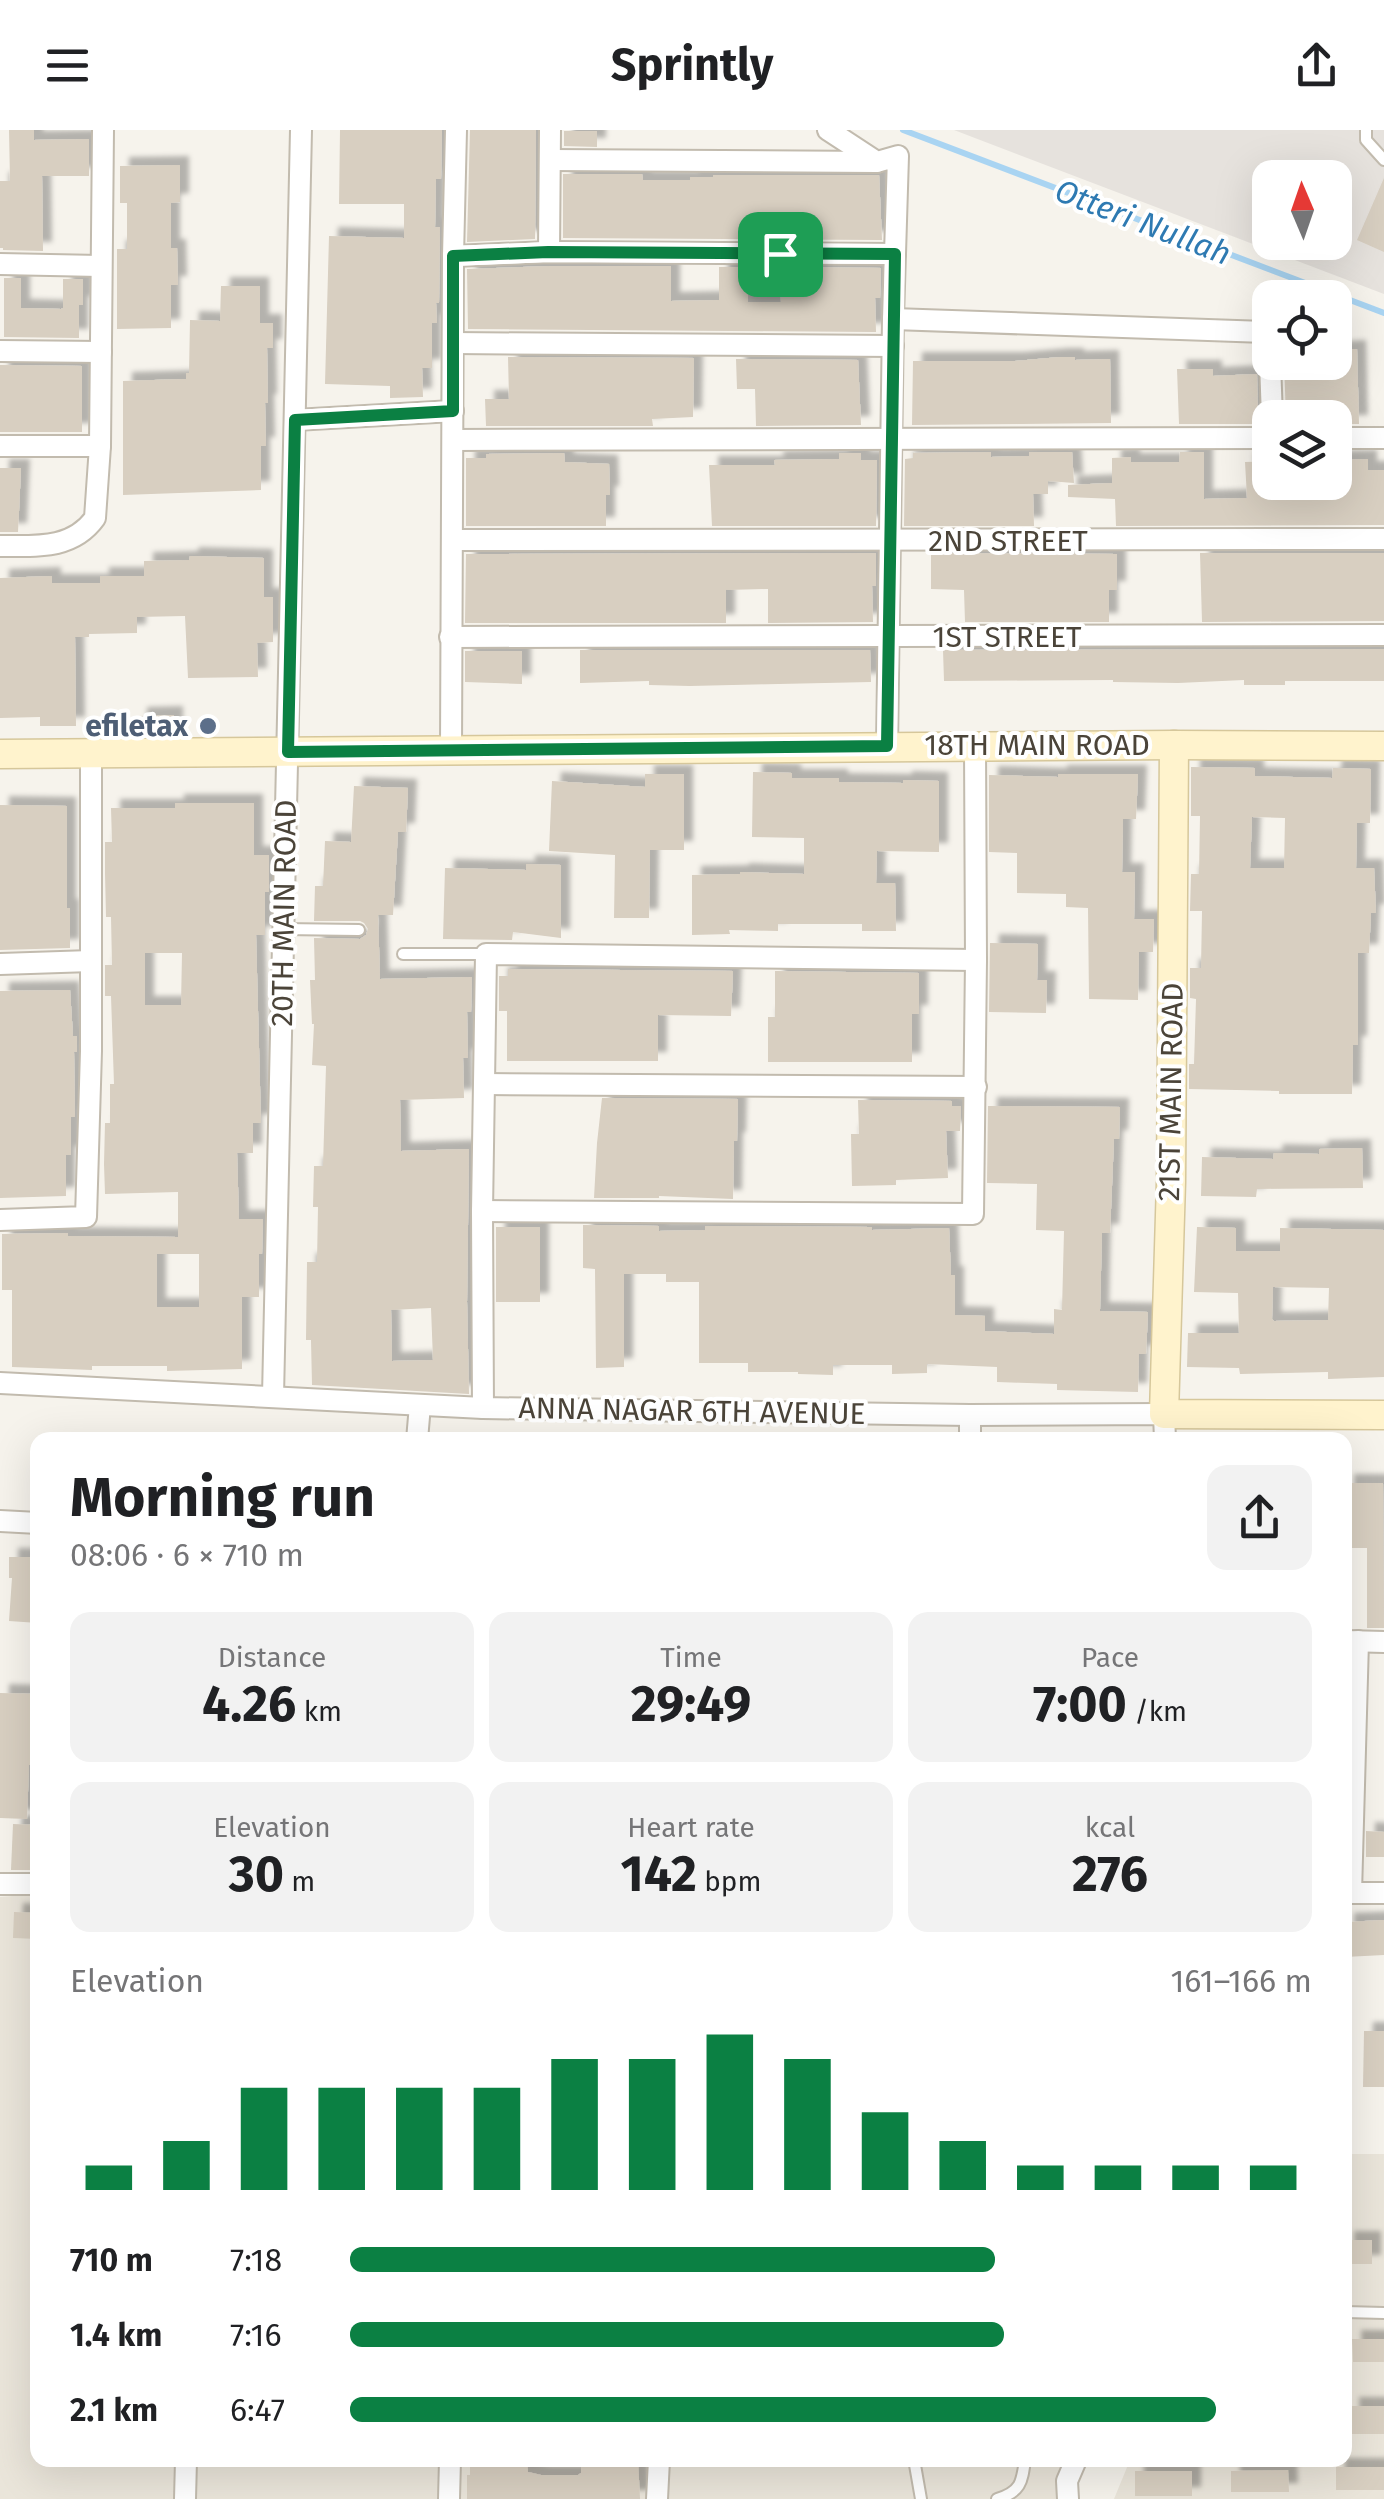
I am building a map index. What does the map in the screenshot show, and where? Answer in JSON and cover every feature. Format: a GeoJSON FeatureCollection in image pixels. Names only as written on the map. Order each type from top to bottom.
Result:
{"type":"FeatureCollection","features":[{"type":"Feature","properties":{"kind":"street"},"geometry":{"type":"LineString","coordinates":[[0,546],[54,546],[88,528],[95,518],[100,446],[103,130]]}},
{"type":"Feature","properties":{"kind":"street","name":"20TH MAIN ROAD"},"geometry":{"type":"LineString","coordinates":[[273,1396],[301,130]]}},
{"type":"Feature","properties":{"kind":"street"},"geometry":{"type":"LineString","coordinates":[[451,750],[456,130]]}},
{"type":"Feature","properties":{"kind":"street"},"geometry":{"type":"LineString","coordinates":[[548,252],[550,130]]}},
{"type":"Feature","properties":{"kind":"street"},"geometry":{"type":"LineString","coordinates":[[828,130],[877,162]]}},
{"type":"Feature","properties":{"kind":"street"},"geometry":{"type":"LineString","coordinates":[[550,160],[877,162],[898,156],[887,746]]}},
{"type":"Feature","properties":{"kind":"street"},"geometry":{"type":"LineString","coordinates":[[453,256],[548,252],[895,254]]}},
{"type":"Feature","properties":{"kind":"street"},"geometry":{"type":"LineString","coordinates":[[0,264],[100,266]]}},
{"type":"Feature","properties":{"kind":"street"},"geometry":{"type":"LineString","coordinates":[[893,319],[1252,332]]}},
{"type":"Feature","properties":{"kind":"street"},"geometry":{"type":"LineString","coordinates":[[453,343],[894,346]]}},
{"type":"Feature","properties":{"kind":"street"},"geometry":{"type":"LineString","coordinates":[[0,351],[101,352]]}},
{"type":"Feature","properties":{"kind":"street"},"geometry":{"type":"LineString","coordinates":[[295,420],[453,411]]}},
{"type":"Feature","properties":{"kind":"street"},"geometry":{"type":"LineString","coordinates":[[452,440],[1252,438]]}},
{"type":"Feature","properties":{"kind":"street"},"geometry":{"type":"LineString","coordinates":[[1352,438],[1384,438]]}},
{"type":"Feature","properties":{"kind":"street"},"geometry":{"type":"LineString","coordinates":[[0,446],[100,446]]}},
{"type":"Feature","properties":{"kind":"street","name":"2ND STREET"},"geometry":{"type":"LineString","coordinates":[[452,540],[1384,539]]}},
{"type":"Feature","properties":{"kind":"street","name":"1ST STREET"},"geometry":{"type":"LineString","coordinates":[[450,637],[1384,636]]}},
{"type":"Feature","properties":{"kind":"street","name":"21ST MAIN ROAD"},"geometry":{"type":"LineString","coordinates":[[1165,1427],[1174,745]]}},
{"type":"Feature","properties":{"kind":"street"},"geometry":{"type":"LineString","coordinates":[[482,1211],[973,1214],[975,746]]}},
{"type":"Feature","properties":{"kind":"street","name":"18TH MAIN ROAD"},"geometry":{"type":"LineString","coordinates":[[0,754],[1384,746]]}},
{"type":"Feature","properties":{"kind":"street"},"geometry":{"type":"LineString","coordinates":[[0,1220],[86,1217],[91,1052],[91,753]]}},
{"type":"Feature","properties":{"kind":"street"},"geometry":{"type":"LineString","coordinates":[[483,1408],[486,954],[976,960]]}},
{"type":"Feature","properties":{"kind":"street"},"geometry":{"type":"LineString","coordinates":[[0,964],[91,962]]}},
{"type":"Feature","properties":{"kind":"street"},"geometry":{"type":"LineString","coordinates":[[485,1084],[976,1087]]}},
{"type":"Feature","properties":{"kind":"street","name":"ANNA NAGAR 6TH AVENUE"},"geometry":{"type":"LineString","coordinates":[[0,1383],[483,1408],[970,1414],[1165,1427],[1384,1415]]}},
{"type":"Feature","properties":{"kind":"street"},"geometry":{"type":"LineString","coordinates":[[418,1432],[420,1405]]}},
{"type":"Feature","properties":{"kind":"street"},"geometry":{"type":"LineString","coordinates":[[970,1414],[970,1432]]}},
{"type":"Feature","properties":{"kind":"street"},"geometry":{"type":"LineString","coordinates":[[0,1520],[30,1522]]}},
{"type":"Feature","properties":{"kind":"street"},"geometry":{"type":"LineString","coordinates":[[1352,1641],[1384,1642]]}},
{"type":"Feature","properties":{"kind":"street"},"geometry":{"type":"LineString","coordinates":[[0,1884],[30,1884]]}},
{"type":"Feature","properties":{"kind":"street"},"geometry":{"type":"LineString","coordinates":[[1352,1893],[1384,1893]]}},
{"type":"Feature","properties":{"kind":"street"},"geometry":{"type":"LineString","coordinates":[[185,2499],[186,2467]]}},
{"type":"Feature","properties":{"kind":"street"},"geometry":{"type":"LineString","coordinates":[[450,2467],[450,2499]]}},
{"type":"Feature","properties":{"kind":"street"},"geometry":{"type":"LineString","coordinates":[[657,2499],[659,2467]]}},
{"type":"Feature","properties":{"kind":"street"},"geometry":{"type":"LineString","coordinates":[[1068,2499],[1067,2481],[1073,2467]]}},
{"type":"Feature","properties":{"kind":"lane"},"geometry":{"type":"LineString","coordinates":[[1366,130],[1366,140],[1384,160]]}},
{"type":"Feature","properties":{"kind":"lane"},"geometry":{"type":"LineString","coordinates":[[283,928],[359,930]]}},
{"type":"Feature","properties":{"kind":"lane"},"geometry":{"type":"LineString","coordinates":[[403,954],[486,954]]}},
{"type":"Feature","properties":{"kind":"lane"},"geometry":{"type":"LineString","coordinates":[[1352,2312],[1384,2313]]}},
{"type":"Feature","properties":{"kind":"lane"},"geometry":{"type":"LineString","coordinates":[[915,2467],[921,2499]]}},
{"type":"Feature","properties":{"kind":"lane"},"geometry":{"type":"LineString","coordinates":[[997,2499],[1008,2496],[1021,2484],[1024,2467]]}},
{"type":"Feature","properties":{"kind":"shaded area"},"geometry":{"type":"Polygon","coordinates":[[[954,130],[1384,130],[1384,294],[1295,260],[1352,260],[1352,160],[1252,160],[1252,244],[954,130]]]}},
{"type":"Feature","properties":{"kind":"shaded area"},"geometry":{"type":"Polygon","coordinates":[[[30,1895],[30,2467],[1067,2467],[1056,2499],[0,2499],[0,1897],[30,1895]]]}},
{"type":"Feature","properties":{"kind":"shaded area"},"geometry":{"type":"Polygon","coordinates":[[[1352,2154],[1384,2154],[1384,2499],[1114,2499],[1127,2467],[1352,2467],[1352,2154]]]}},
{"type":"Feature","properties":{"kind":"building"},"geometry":{"type":"Polygon","coordinates":[[[9,130],[34,130],[34,140],[89,139],[89,176],[42,176],[43,251],[0,248],[0,181],[10,181],[9,130]]]}},
{"type":"Feature","properties":{"kind":"building"},"geometry":{"type":"Polygon","coordinates":[[[340,130],[442,130],[435,227],[440,227],[439,303],[437,323],[432,323],[432,368],[422,368],[423,397],[390,398],[390,386],[325,384],[329,236],[404,238],[404,204],[339,204],[340,130]]]}},
{"type":"Feature","properties":{"kind":"building"},"geometry":{"type":"Polygon","coordinates":[[[470,130],[536,130],[535,239],[467,242],[470,130]]]}},
{"type":"Feature","properties":{"kind":"building"},"geometry":{"type":"Polygon","coordinates":[[[564,131],[597,131],[597,147],[564,146],[564,131]]]}},
{"type":"Feature","properties":{"kind":"building"},"geometry":{"type":"Polygon","coordinates":[[[180,165],[180,202],[171,203],[171,248],[177,248],[178,285],[171,285],[171,328],[117,329],[117,249],[127,249],[127,203],[120,203],[120,166],[180,165]]]}},
{"type":"Feature","properties":{"kind":"building"},"geometry":{"type":"Polygon","coordinates":[[[563,174],[642,174],[643,180],[690,180],[713,175],[879,175],[882,240],[563,238],[563,174]]]}},
{"type":"Feature","properties":{"kind":"building"},"geometry":{"type":"Polygon","coordinates":[[[1384,178],[1384,252],[1357,240],[1384,178]]]}},
{"type":"Feature","properties":{"kind":"building"},"geometry":{"type":"Polygon","coordinates":[[[671,266],[671,301],[719,300],[719,267],[748,267],[748,302],[781,302],[780,267],[881,268],[880,298],[875,298],[876,332],[468,329],[467,269],[671,266]]]}},
{"type":"Feature","properties":{"kind":"building"},"geometry":{"type":"Polygon","coordinates":[[[4,278],[21,278],[21,308],[61,309],[63,279],[83,279],[79,338],[4,337],[4,278]]]}},
{"type":"Feature","properties":{"kind":"building"},"geometry":{"type":"Polygon","coordinates":[[[221,286],[260,286],[260,323],[273,323],[273,348],[267,348],[268,403],[266,446],[261,446],[261,490],[123,495],[123,381],[186,379],[190,320],[220,321],[221,286]]]}},
{"type":"Feature","properties":{"kind":"building"},"geometry":{"type":"Polygon","coordinates":[[[1352,349],[1357,349],[1359,424],[1352,424],[1352,400],[1285,400],[1285,380],[1352,380],[1352,349]]]}},
{"type":"Feature","properties":{"kind":"building"},"geometry":{"type":"Polygon","coordinates":[[[508,357],[694,358],[693,417],[652,419],[653,426],[486,426],[485,399],[509,399],[508,357]]]}},
{"type":"Feature","properties":{"kind":"building"},"geometry":{"type":"Polygon","coordinates":[[[736,359],[858,360],[861,425],[756,426],[755,389],[737,389],[736,359]]]}},
{"type":"Feature","properties":{"kind":"building"},"geometry":{"type":"Polygon","coordinates":[[[1110,359],[1111,423],[912,425],[913,361],[1110,359]]]}},
{"type":"Feature","properties":{"kind":"building"},"geometry":{"type":"Polygon","coordinates":[[[0,365],[82,366],[82,432],[0,432],[0,365]]]}},
{"type":"Feature","properties":{"kind":"building"},"geometry":{"type":"Polygon","coordinates":[[[1177,369],[1213,369],[1213,376],[1252,374],[1252,380],[1257,380],[1252,424],[1179,424],[1177,369]]]}},
{"type":"Feature","properties":{"kind":"building"},"geometry":{"type":"Polygon","coordinates":[[[991,452],[991,457],[1072,452],[1074,483],[1048,481],[1048,494],[1033,494],[1034,526],[904,526],[905,459],[913,458],[913,453],[991,452]]]}},
{"type":"Feature","properties":{"kind":"building"},"geometry":{"type":"Polygon","coordinates":[[[1180,452],[1204,452],[1204,499],[1247,498],[1245,462],[1252,462],[1252,500],[1352,500],[1352,459],[1368,459],[1368,470],[1384,470],[1384,525],[1116,526],[1115,499],[1068,497],[1068,485],[1112,483],[1112,458],[1179,462],[1180,452]]]}},
{"type":"Feature","properties":{"kind":"building"},"geometry":{"type":"Polygon","coordinates":[[[564,453],[565,462],[609,464],[606,526],[466,526],[466,458],[564,453]]]}},
{"type":"Feature","properties":{"kind":"building"},"geometry":{"type":"Polygon","coordinates":[[[839,453],[861,453],[861,460],[877,460],[876,526],[712,526],[709,465],[775,465],[774,460],[839,459],[839,453]]]}},
{"type":"Feature","properties":{"kind":"building"},"geometry":{"type":"Polygon","coordinates":[[[0,468],[21,468],[18,532],[0,532],[0,468]]]}},
{"type":"Feature","properties":{"kind":"building"},"geometry":{"type":"Polygon","coordinates":[[[876,553],[873,622],[768,623],[768,589],[726,590],[726,623],[465,623],[466,554],[876,553]]]}},
{"type":"Feature","properties":{"kind":"building"},"geometry":{"type":"Polygon","coordinates":[[[931,553],[1117,554],[1117,590],[1109,590],[1109,622],[965,622],[964,590],[931,589],[931,553]]]}},
{"type":"Feature","properties":{"kind":"building"},"geometry":{"type":"Polygon","coordinates":[[[1200,553],[1384,553],[1384,621],[1202,622],[1200,553]]]}},
{"type":"Feature","properties":{"kind":"building"},"geometry":{"type":"Polygon","coordinates":[[[190,556],[264,558],[264,597],[273,597],[273,642],[257,643],[258,677],[188,678],[185,616],[137,617],[137,633],[75,637],[76,726],[40,726],[40,717],[0,718],[0,578],[52,576],[52,583],[100,583],[100,576],[144,576],[144,561],[189,560],[190,556]]]}},
{"type":"Feature","properties":{"kind":"building"},"geometry":{"type":"Polygon","coordinates":[[[1384,649],[1384,681],[1244,685],[1244,680],[944,681],[943,650],[1384,649]]]}},
{"type":"Feature","properties":{"kind":"building"},"geometry":{"type":"Polygon","coordinates":[[[580,650],[870,650],[871,682],[690,686],[649,685],[649,681],[580,683],[580,650]]]}},
{"type":"Feature","properties":{"kind":"building"},"geometry":{"type":"Polygon","coordinates":[[[465,651],[522,651],[522,684],[465,682],[465,651]]]}},
{"type":"Feature","properties":{"kind":"building"},"geometry":{"type":"Polygon","coordinates":[[[174,715],[174,735],[138,735],[138,716],[174,715]]]}},
{"type":"Feature","properties":{"kind":"building"},"geometry":{"type":"Polygon","coordinates":[[[1191,767],[1255,768],[1255,776],[1332,778],[1333,768],[1371,769],[1370,823],[1357,823],[1356,868],[1374,868],[1376,913],[1371,913],[1369,953],[1358,953],[1358,1045],[1353,1045],[1352,1094],[1189,1089],[1189,1064],[1194,1064],[1196,999],[1190,998],[1190,968],[1201,968],[1202,911],[1190,911],[1191,874],[1199,874],[1200,816],[1191,816],[1191,767]],[[1252,817],[1250,868],[1284,868],[1285,818],[1252,817]]]}},
{"type":"Feature","properties":{"kind":"building"},"geometry":{"type":"Polygon","coordinates":[[[753,772],[792,773],[792,778],[839,778],[839,782],[939,781],[939,852],[877,851],[876,883],[895,883],[896,931],[862,931],[862,924],[778,924],[778,931],[729,930],[730,934],[692,935],[692,875],[804,874],[804,838],[752,837],[753,772]]]}},
{"type":"Feature","properties":{"kind":"building"},"geometry":{"type":"Polygon","coordinates":[[[645,774],[684,774],[684,850],[650,850],[649,918],[614,918],[615,855],[549,851],[552,781],[645,787],[645,774]]]}},
{"type":"Feature","properties":{"kind":"building"},"geometry":{"type":"Polygon","coordinates":[[[1138,774],[1136,819],[1123,819],[1122,872],[1135,872],[1134,919],[1154,919],[1153,952],[1139,952],[1138,1000],[1089,999],[1088,908],[1066,907],[1066,894],[1017,893],[1017,853],[989,852],[989,775],[1138,774]]]}},
{"type":"Feature","properties":{"kind":"building"},"geometry":{"type":"Polygon","coordinates":[[[354,786],[408,788],[406,832],[398,832],[393,915],[378,915],[380,979],[472,977],[471,1012],[467,1012],[468,1058],[463,1058],[464,1098],[400,1100],[401,1151],[469,1149],[469,1394],[312,1385],[311,1340],[306,1340],[307,1262],[317,1262],[314,1166],[323,1166],[326,1066],[312,1065],[310,980],[315,980],[314,938],[360,939],[368,929],[360,921],[314,921],[315,886],[323,886],[325,841],[351,842],[354,786]],[[431,1308],[391,1310],[392,1361],[433,1360],[431,1308]]]}},
{"type":"Feature","properties":{"kind":"building"},"geometry":{"type":"Polygon","coordinates":[[[175,803],[254,803],[254,855],[269,855],[265,935],[256,935],[261,1123],[253,1123],[253,1153],[237,1153],[239,1219],[263,1219],[259,1297],[242,1297],[242,1369],[12,1367],[12,1290],[2,1290],[2,1234],[178,1237],[178,1192],[105,1194],[104,1164],[105,1123],[110,1123],[110,1084],[114,1084],[111,996],[105,996],[105,965],[112,965],[105,873],[105,842],[112,842],[111,808],[175,808],[175,803]],[[145,953],[145,1005],[181,1005],[182,953],[145,953]],[[157,1254],[157,1307],[199,1307],[199,1254],[157,1254]]]}},
{"type":"Feature","properties":{"kind":"building"},"geometry":{"type":"Polygon","coordinates":[[[0,805],[67,806],[70,948],[0,950],[0,805]]]}},
{"type":"Feature","properties":{"kind":"building"},"geometry":{"type":"Polygon","coordinates":[[[526,864],[561,865],[561,938],[513,932],[512,940],[443,939],[445,868],[526,870],[526,864]]]}},
{"type":"Feature","properties":{"kind":"building"},"geometry":{"type":"Polygon","coordinates":[[[990,943],[1038,944],[1037,980],[1047,980],[1046,1013],[989,1012],[990,943]]]}},
{"type":"Feature","properties":{"kind":"building"},"geometry":{"type":"Polygon","coordinates":[[[508,969],[733,971],[731,1016],[658,1015],[658,1061],[507,1061],[507,1011],[499,1011],[499,976],[508,976],[508,969]]]}},
{"type":"Feature","properties":{"kind":"building"},"geometry":{"type":"Polygon","coordinates":[[[775,971],[919,973],[919,1014],[912,1014],[912,1062],[768,1062],[768,1017],[775,1017],[775,971]]]}},
{"type":"Feature","properties":{"kind":"building"},"geometry":{"type":"Polygon","coordinates":[[[70,990],[77,1052],[71,1155],[66,1155],[66,1196],[0,1198],[0,991],[70,990]]]}},
{"type":"Feature","properties":{"kind":"building"},"geometry":{"type":"Polygon","coordinates":[[[602,1098],[738,1099],[733,1199],[594,1198],[602,1098]]]}},
{"type":"Feature","properties":{"kind":"building"},"geometry":{"type":"Polygon","coordinates":[[[858,1100],[952,1101],[952,1106],[961,1106],[960,1131],[946,1131],[948,1178],[852,1186],[851,1134],[859,1134],[858,1100]]]}},
{"type":"Feature","properties":{"kind":"building"},"geometry":{"type":"Polygon","coordinates":[[[988,1106],[1120,1107],[1119,1139],[1114,1139],[1110,1233],[1102,1233],[1100,1311],[1148,1312],[1146,1354],[1139,1354],[1138,1392],[1057,1390],[1057,1384],[997,1382],[997,1367],[927,1364],[927,1373],[892,1374],[892,1365],[833,1365],[833,1375],[748,1372],[748,1363],[699,1363],[699,1282],[666,1282],[666,1274],[624,1274],[624,1367],[596,1368],[595,1269],[583,1268],[583,1225],[659,1226],[659,1231],[705,1230],[705,1226],[949,1228],[955,1315],[985,1316],[985,1331],[1054,1334],[1054,1309],[1062,1310],[1064,1231],[1036,1230],[1037,1184],[987,1183],[988,1106]]]}},
{"type":"Feature","properties":{"kind":"building"},"geometry":{"type":"Polygon","coordinates":[[[1362,1148],[1363,1188],[1257,1189],[1256,1197],[1201,1196],[1202,1157],[1273,1159],[1274,1153],[1319,1154],[1319,1149],[1362,1148]]]}},
{"type":"Feature","properties":{"kind":"building"},"geometry":{"type":"Polygon","coordinates":[[[496,1227],[540,1227],[540,1302],[496,1302],[496,1227]]]}},
{"type":"Feature","properties":{"kind":"building"},"geometry":{"type":"Polygon","coordinates":[[[1197,1227],[1236,1228],[1236,1251],[1280,1251],[1280,1228],[1384,1230],[1384,1377],[1328,1379],[1328,1372],[1240,1374],[1239,1368],[1187,1367],[1188,1333],[1239,1333],[1238,1293],[1194,1292],[1197,1227]],[[1273,1287],[1272,1319],[1328,1320],[1329,1288],[1273,1287]]]}},
{"type":"Feature","properties":{"kind":"building"},"geometry":{"type":"Polygon","coordinates":[[[1352,1483],[1383,1483],[1384,1628],[1367,1628],[1367,1548],[1352,1548],[1352,1483]]]}},
{"type":"Feature","properties":{"kind":"building"},"geometry":{"type":"Polygon","coordinates":[[[9,1557],[30,1557],[30,1622],[9,1621],[9,1557]]]}},
{"type":"Feature","properties":{"kind":"building"},"geometry":{"type":"Polygon","coordinates":[[[0,1693],[30,1694],[27,1819],[0,1818],[0,1693]]]}},
{"type":"Feature","properties":{"kind":"building"},"geometry":{"type":"Polygon","coordinates":[[[13,1824],[30,1825],[30,1870],[11,1870],[13,1824]]]}},
{"type":"Feature","properties":{"kind":"building"},"geometry":{"type":"Polygon","coordinates":[[[1366,1831],[1384,1832],[1384,1857],[1366,1857],[1366,1831]]]}},
{"type":"Feature","properties":{"kind":"building"},"geometry":{"type":"Polygon","coordinates":[[[14,1912],[30,1913],[30,1939],[13,1938],[14,1912]]]}},
{"type":"Feature","properties":{"kind":"building"},"geometry":{"type":"Polygon","coordinates":[[[1384,1920],[1384,1955],[1352,1957],[1352,1922],[1384,1920]]]}},
{"type":"Feature","properties":{"kind":"building"},"geometry":{"type":"Polygon","coordinates":[[[1364,2031],[1384,2031],[1384,2087],[1363,2087],[1364,2031]]]}},
{"type":"Feature","properties":{"kind":"building"},"geometry":{"type":"Polygon","coordinates":[[[1352,2240],[1372,2240],[1372,2264],[1352,2264],[1352,2240]]]}},
{"type":"Feature","properties":{"kind":"building"},"geometry":{"type":"Polygon","coordinates":[[[1352,2339],[1384,2339],[1384,2362],[1353,2362],[1352,2339]]]}},
{"type":"Feature","properties":{"kind":"building"},"geometry":{"type":"Polygon","coordinates":[[[1352,2406],[1384,2406],[1384,2434],[1352,2434],[1352,2406]]]}},
{"type":"Feature","properties":{"kind":"building"},"geometry":{"type":"Polygon","coordinates":[[[470,2467],[528,2467],[528,2472],[541,2475],[578,2475],[581,2467],[638,2467],[640,2499],[467,2499],[470,2467]]]}},
{"type":"Feature","properties":{"kind":"building"},"geometry":{"type":"Polygon","coordinates":[[[1336,2467],[1384,2467],[1384,2490],[1336,2490],[1336,2467]]]}},
{"type":"Feature","properties":{"kind":"building"},"geometry":{"type":"Polygon","coordinates":[[[1288,2470],[1289,2492],[1231,2492],[1231,2471],[1288,2470]]]}},
{"type":"Feature","properties":{"kind":"building"},"geometry":{"type":"Polygon","coordinates":[[[1135,2471],[1192,2471],[1192,2496],[1135,2496],[1135,2471]]]}},
{"type":"Feature","properties":{"kind":"waterway","name":"Otteri Nullah"},"geometry":{"type":"LineString","coordinates":[[903,130],[1384,313]]}},
{"type":"Feature","properties":{"kind":"place","name":"efiletax"},"geometry":{"type":"Point","coordinates":[208,726]}},
{"type":"Feature","properties":{"kind":"route"},"geometry":{"type":"LineString","coordinates":[[548,252],[780,254],[895,254],[887,746],[288,752],[295,420],[453,411],[453,256],[548,252]]}}]}
